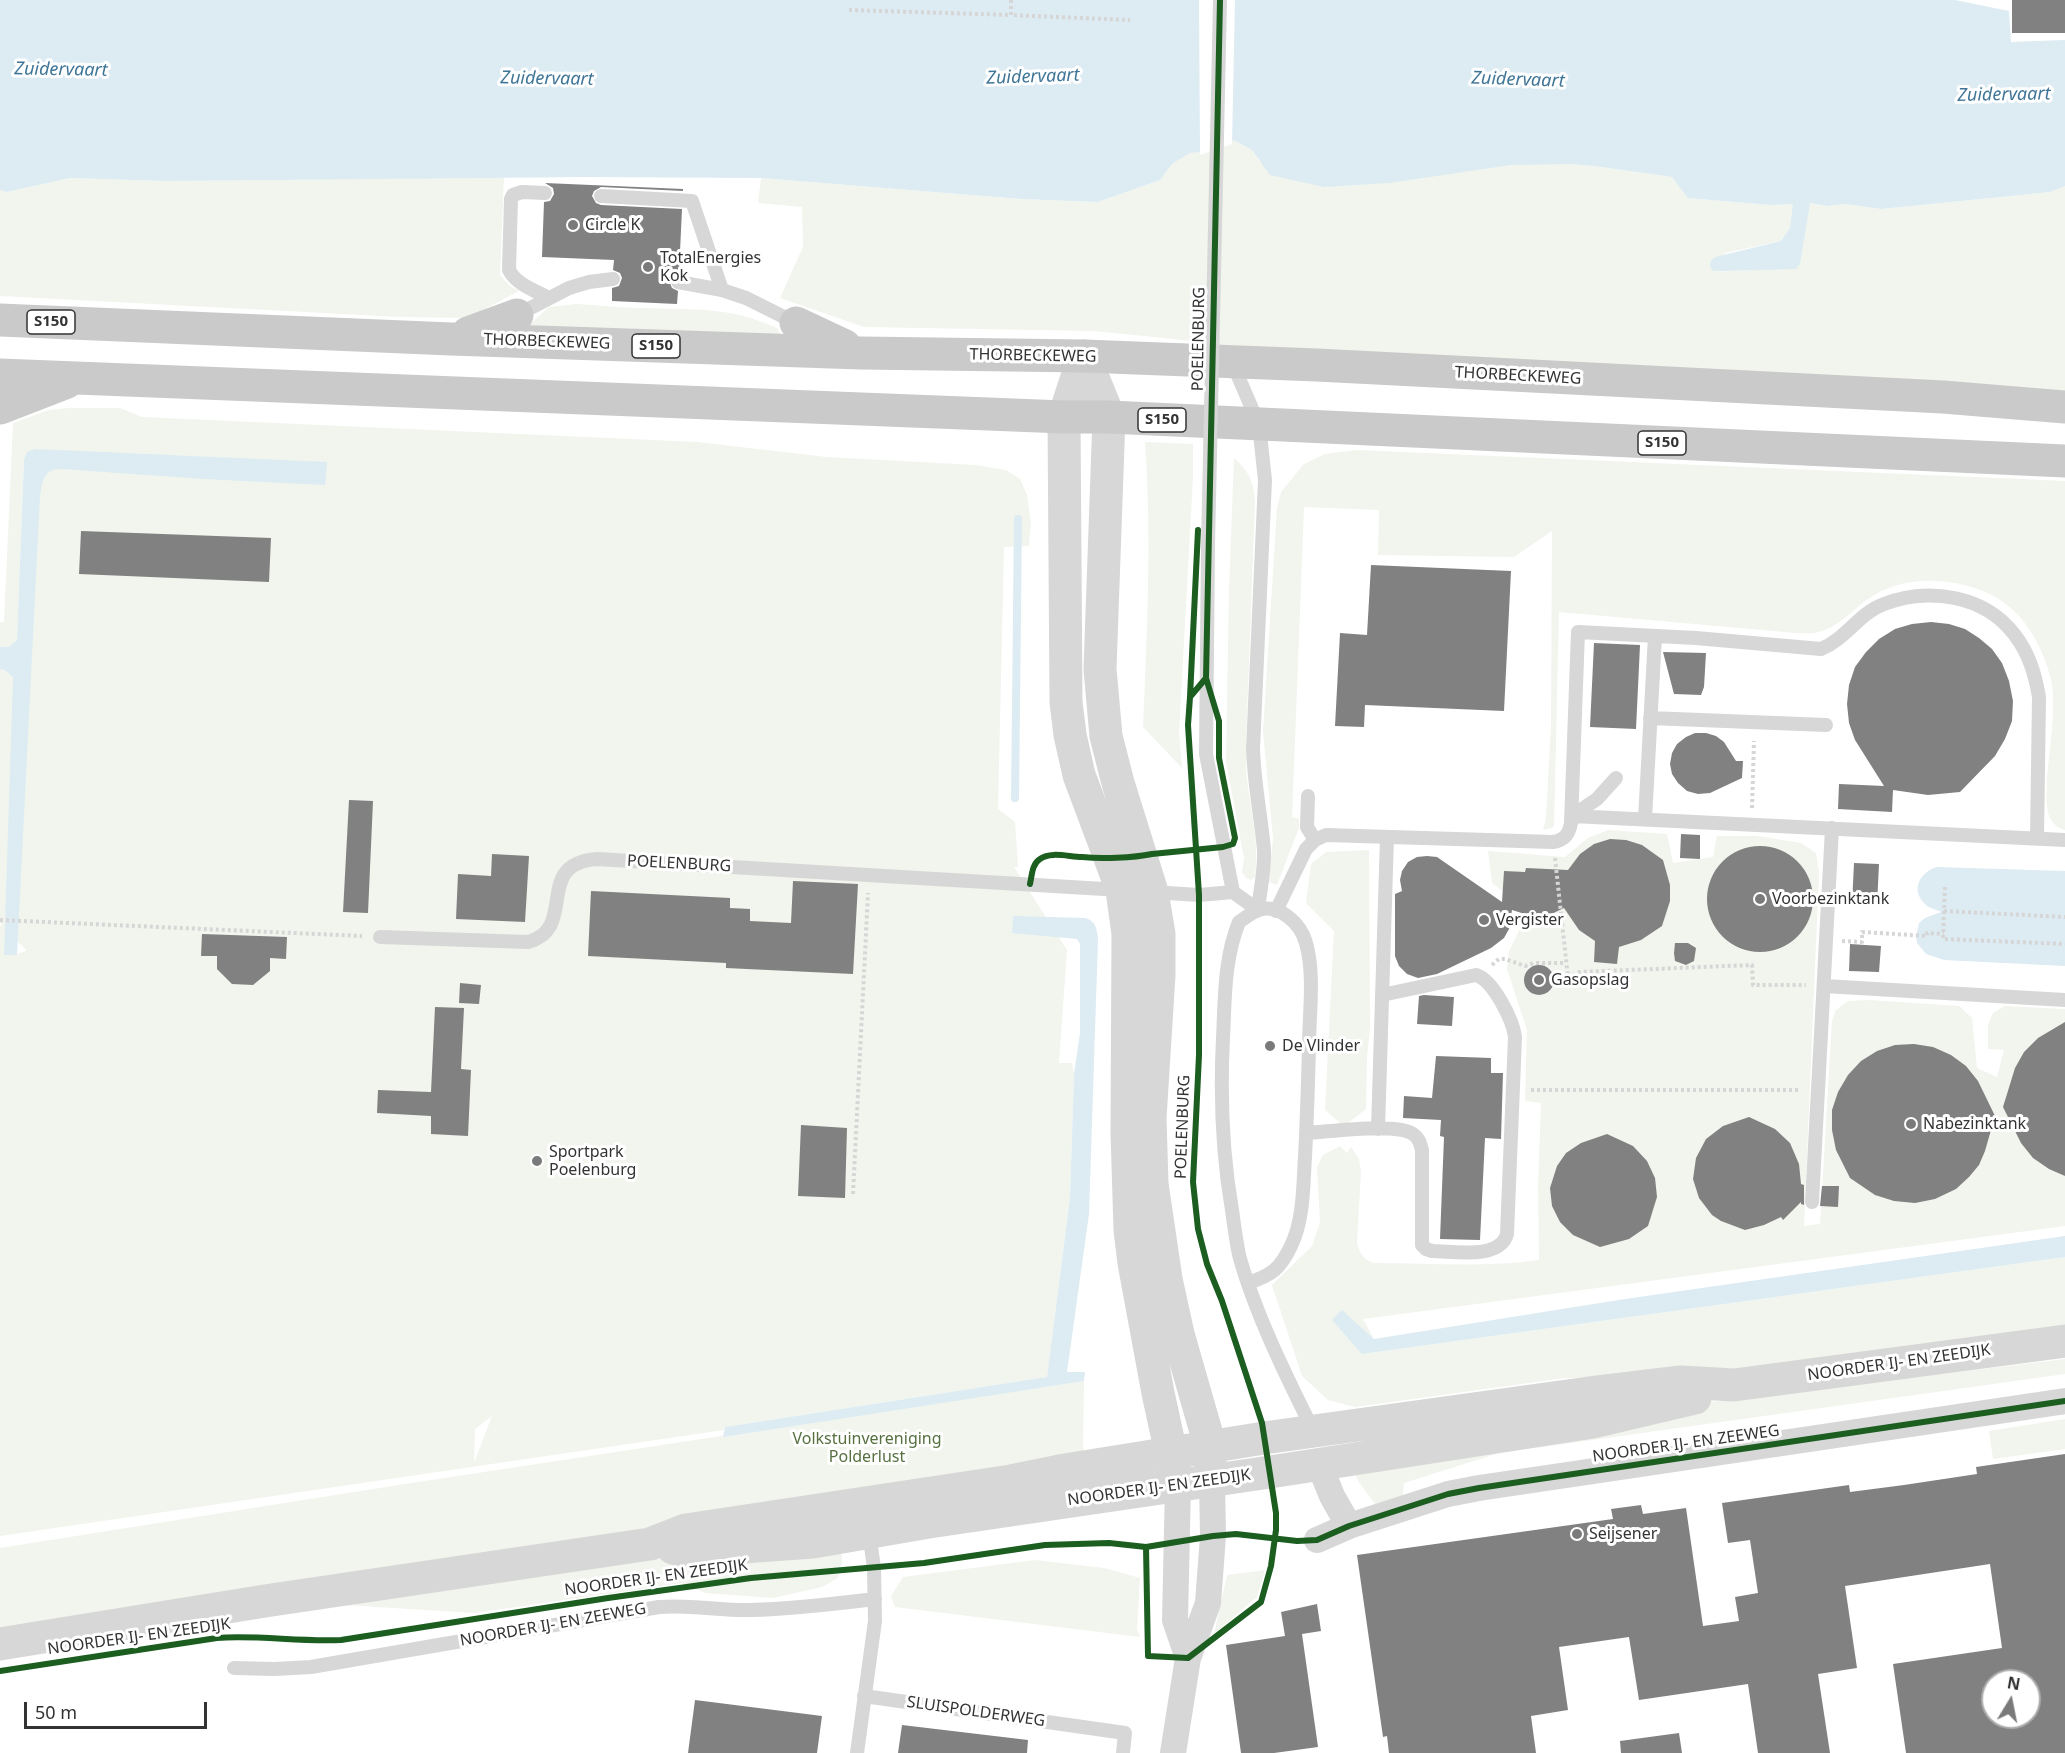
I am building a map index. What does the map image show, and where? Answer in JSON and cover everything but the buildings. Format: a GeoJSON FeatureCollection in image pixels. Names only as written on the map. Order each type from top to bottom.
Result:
{"type":"FeatureCollection","features":[{"type":"Feature","properties":{"kind":"main road"},"geometry":{"type":"LineString","coordinates":[[451,339],[517,315]]}},
{"type":"Feature","properties":{"kind":"main road","name":"THORBECKEWEG"},"geometry":{"type":"LineString","coordinates":[[0,320],[861,353],[1084,356],[1232,362],[1943,398],[2065,407]]}},
{"type":"Feature","properties":{"kind":"main road"},"geometry":{"type":"LineString","coordinates":[[796,323],[861,353]]}},
{"type":"Feature","properties":{"kind":"main road","name":"S150"},"geometry":{"type":"LineString","coordinates":[[0,375],[1109,417],[2065,461]]}},
{"type":"Feature","properties":{"kind":"main road"},"geometry":{"type":"LineString","coordinates":[[0,408],[77,378]]}},
{"type":"Feature","properties":{"kind":"street","name":"POELENBURG"},"geometry":{"type":"LineString","coordinates":[[1084,356],[1064,417],[1066,702],[1079,775],[1159,934],[1159,975],[1150,1118],[1152,1184],[1166,1279],[1178,1334],[1207,1435],[1212,1480]]}},
{"type":"Feature","properties":{"kind":"street","name":"POELENBURG"},"geometry":{"type":"LineString","coordinates":[[1084,356],[1109,417],[1100,669],[1106,736],[1118,783],[1137,891],[1128,934],[1127,1142],[1130,1230],[1134,1263],[1178,1485]]}},
{"type":"Feature","properties":{"kind":"street","name":"NOORDER IJ- EN ZEEDIJK"},"geometry":{"type":"LineString","coordinates":[[867,1518],[1011,1481],[1207,1447],[1316,1447],[1593,1422],[1687,1401],[1734,1385],[2065,1341]]}},
{"type":"Feature","properties":{"kind":"street","name":"NOORDER IJ- EN ZEEWEG"},"geometry":{"type":"LineString","coordinates":[[1317,1540],[1349,1526],[1448,1494],[1479,1488],[2065,1401]]}},
{"type":"Feature","properties":{"kind":"street","name":"NOORDER IJ- EN ZEEDIJK"},"geometry":{"type":"LineString","coordinates":[[0,1644],[277,1599],[650,1544],[686,1530],[867,1518],[1212,1480],[1316,1447]]}},
{"type":"Feature","properties":{"kind":"street"},"geometry":{"type":"LineString","coordinates":[[1316,1447],[1332,1496],[1349,1526]]}},
{"type":"Feature","properties":{"kind":"street"},"geometry":{"type":"LineString","coordinates":[[1173,1753],[1188,1658],[1208,1603],[1214,1536],[1212,1480]]}},
{"type":"Feature","properties":{"kind":"street"},"geometry":{"type":"LineString","coordinates":[[1178,1485],[1175,1620],[1188,1658]]}},
{"type":"Feature","properties":{"kind":"lane","name":"POELENBURG"},"geometry":{"type":"LineString","coordinates":[[380,937],[528,942],[539,939],[549,929],[555,911],[559,884],[564,873],[573,865],[584,860],[597,859],[1199,895],[1233,892],[1206,754],[1208,545],[1220,0]]}},
{"type":"Feature","properties":{"kind":"lane"},"geometry":{"type":"LineString","coordinates":[[545,194],[522,192],[513,195],[511,199],[509,270],[513,277],[522,284],[549,298]]}},
{"type":"Feature","properties":{"kind":"lane"},"geometry":{"type":"LineString","coordinates":[[601,196],[692,201],[722,290]]}},
{"type":"Feature","properties":{"kind":"lane","name":"THORBECKEWEG"},"geometry":{"type":"LineString","coordinates":[[517,315],[569,288],[589,282],[613,279]]}},
{"type":"Feature","properties":{"kind":"lane"},"geometry":{"type":"LineString","coordinates":[[678,282],[722,290],[746,298],[796,323]]}},
{"type":"Feature","properties":{"kind":"lane","name":"POELENBURG"},"geometry":{"type":"LineString","coordinates":[[1232,362],[1259,425],[1265,480],[1253,749],[1254,778],[1264,851],[1264,869],[1258,910]]}},
{"type":"Feature","properties":{"kind":"lane"},"geometry":{"type":"LineString","coordinates":[[1276,911],[1306,849],[1316,840],[1326,836],[1553,842],[1564,839],[1568,834],[1572,816],[1578,632],[1821,649],[1831,645],[1863,617],[1883,604],[1927,595],[1950,596],[1971,603],[1994,616],[2014,633],[2027,653],[2035,674],[2039,697],[2037,838]]}},
{"type":"Feature","properties":{"kind":"lane"},"geometry":{"type":"LineString","coordinates":[[1645,819],[1655,636]]}},
{"type":"Feature","properties":{"kind":"lane"},"geometry":{"type":"LineString","coordinates":[[1650,718],[1826,724]]}},
{"type":"Feature","properties":{"kind":"lane"},"geometry":{"type":"LineString","coordinates":[[1638,753],[1649,740]]}},
{"type":"Feature","properties":{"kind":"lane"},"geometry":{"type":"LineString","coordinates":[[1572,816],[1597,799],[1616,778]]}},
{"type":"Feature","properties":{"kind":"lane"},"geometry":{"type":"LineString","coordinates":[[1308,796],[1307,827],[1316,840]]}},
{"type":"Feature","properties":{"kind":"lane"},"geometry":{"type":"LineString","coordinates":[[1572,816],[2065,840]]}},
{"type":"Feature","properties":{"kind":"lane"},"geometry":{"type":"LineString","coordinates":[[1812,1202],[1832,828]]}},
{"type":"Feature","properties":{"kind":"lane"},"geometry":{"type":"LineString","coordinates":[[1378,1129],[1387,837]]}},
{"type":"Feature","properties":{"kind":"lane"},"geometry":{"type":"LineString","coordinates":[[1233,892],[1258,910]]}},
{"type":"Feature","properties":{"kind":"lane"},"geometry":{"type":"LineString","coordinates":[[1248,1283],[1267,1277],[1281,1266],[1292,1244],[1303,1201],[1309,958],[1306,942],[1299,927],[1289,917],[1268,908],[1258,910],[1239,922],[1228,958],[1222,1056],[1221,1123],[1239,1253],[1248,1283],[1316,1447]]}},
{"type":"Feature","properties":{"kind":"lane"},"geometry":{"type":"LineString","coordinates":[[1306,1133],[1378,1129],[1412,1133],[1419,1138],[1422,1150],[1422,1245],[1432,1251],[1486,1251],[1498,1248],[1505,1242],[1514,1026],[1508,1012],[1484,978],[1480,976],[1472,975],[1382,995]]}},
{"type":"Feature","properties":{"kind":"lane"},"geometry":{"type":"LineString","coordinates":[[1824,985],[2065,1000]]}},
{"type":"Feature","properties":{"kind":"lane"},"geometry":{"type":"LineString","coordinates":[[857,1753],[875,1621],[874,1568],[867,1518]]}},
{"type":"Feature","properties":{"kind":"lane","name":"NOORDER IJ- EN ZEEWEG"},"geometry":{"type":"LineString","coordinates":[[234,1668],[311,1667],[659,1607],[684,1605],[749,1610],[875,1599]]}},
{"type":"Feature","properties":{"kind":"lane","name":"SLUISPOLDERWEG"},"geometry":{"type":"LineString","coordinates":[[864,1696],[1125,1733],[1123,1753]]}},
{"type":"Feature","properties":{"kind":"path"},"geometry":{"type":"LineString","coordinates":[[1011,0],[1011,15]]}},
{"type":"Feature","properties":{"kind":"path"},"geometry":{"type":"LineString","coordinates":[[849,10],[1130,20]]}},
{"type":"Feature","properties":{"kind":"path"},"geometry":{"type":"LineString","coordinates":[[1751,824],[1754,722]]}},
{"type":"Feature","properties":{"kind":"path"},"geometry":{"type":"LineString","coordinates":[[1553,842],[1568,978],[1579,972],[1752,965],[1753,985],[1824,985]]}},
{"type":"Feature","properties":{"kind":"path"},"geometry":{"type":"LineString","coordinates":[[853,1194],[869,874]]}},
{"type":"Feature","properties":{"kind":"path"},"geometry":{"type":"LineString","coordinates":[[1945,887],[1943,939],[2065,944]]}},
{"type":"Feature","properties":{"kind":"path"},"geometry":{"type":"LineString","coordinates":[[1944,911],[2065,917]]}},
{"type":"Feature","properties":{"kind":"path"},"geometry":{"type":"LineString","coordinates":[[0,920],[380,937]]}},
{"type":"Feature","properties":{"kind":"path"},"geometry":{"type":"LineString","coordinates":[[1826,940],[1862,942],[1862,932],[1927,936],[1927,933],[1944,934]]}},
{"type":"Feature","properties":{"kind":"path"},"geometry":{"type":"LineString","coordinates":[[1480,976],[1499,959],[1510,960],[1525,966],[1534,963],[1566,963]]}},
{"type":"Feature","properties":{"kind":"path"},"geometry":{"type":"LineString","coordinates":[[1513,1090],[1818,1089]]}},
{"type":"Feature","properties":{"kind":"green space"},"geometry":{"type":"Polygon","coordinates":[[[1234,140],[1252,150],[1260,162],[1569,164],[1672,177],[1689,198],[1771,205],[1794,204],[1790,228],[1781,241],[1725,253],[1713,271],[1757,270],[1800,264],[1809,203],[1827,206],[1846,204],[1881,209],[2050,192],[2065,186],[2065,397],[1244,349],[1094,331],[864,327],[780,298],[803,247],[802,207],[758,203],[761,178],[1021,199],[1098,202],[1160,180],[1172,164],[1190,153],[1200,152],[1234,140]]]}},
{"type":"Feature","properties":{"kind":"green space"},"geometry":{"type":"Polygon","coordinates":[[[504,177],[500,275],[510,286],[519,291],[468,318],[400,317],[0,296],[0,190],[7,192],[70,178],[165,181],[504,177]]]}},
{"type":"Feature","properties":{"kind":"green space"},"geometry":{"type":"Polygon","coordinates":[[[577,304],[626,308],[694,309],[727,313],[760,321],[777,328],[782,338],[529,325],[549,307],[577,304]]]}},
{"type":"Feature","properties":{"kind":"green space","name":"Sportpark Poelenburg"},"geometry":{"type":"Polygon","coordinates":[[[120,408],[142,417],[697,442],[827,457],[975,465],[1006,470],[1020,479],[1027,495],[1031,522],[1029,546],[1004,547],[998,809],[1015,822],[1018,867],[1014,867],[1067,950],[1059,1063],[1072,1063],[1074,1074],[1070,1198],[1047,1377],[725,1427],[724,1430],[0,1536],[0,926],[2,925],[0,923],[0,657],[22,660],[36,462],[327,463],[167,455],[24,460],[17,641],[9,647],[0,647],[0,622],[4,622],[13,423],[49,410],[120,408]],[[6,930],[4,955],[26,951],[26,950],[6,930]],[[492,1416],[475,1429],[474,1463],[492,1416]]]}},
{"type":"Feature","properties":{"kind":"green space"},"geometry":{"type":"Polygon","coordinates":[[[1145,442],[1193,444],[1179,733],[1182,768],[1143,727],[1148,549],[1145,442]]]}},
{"type":"Feature","properties":{"kind":"green space"},"geometry":{"type":"Polygon","coordinates":[[[1357,450],[2065,481],[2065,830],[2053,823],[2047,807],[2053,691],[2044,656],[2032,634],[2025,623],[2007,605],[1983,591],[1953,583],[1920,581],[1905,583],[1876,594],[1835,625],[1814,633],[1559,612],[1554,827],[1543,830],[1546,818],[1551,726],[1552,531],[1514,557],[1378,555],[1379,510],[1304,507],[1292,817],[1299,819],[1299,828],[1277,885],[1269,882],[1273,838],[1263,731],[1277,508],[1281,492],[1304,464],[1325,454],[1357,450]]]}},
{"type":"Feature","properties":{"kind":"green space"},"geometry":{"type":"Polygon","coordinates":[[[1234,458],[1250,478],[1255,502],[1246,741],[1247,783],[1256,848],[1255,877],[1251,880],[1246,878],[1242,872],[1244,858],[1226,762],[1234,458]]]}},
{"type":"Feature","properties":{"kind":"green space"},"geometry":{"type":"Polygon","coordinates":[[[1608,830],[1667,834],[1673,863],[1713,857],[1717,836],[1758,836],[1801,843],[1816,853],[1819,872],[1804,1226],[1820,1224],[1832,1021],[1836,1010],[1848,1001],[1869,1000],[1959,1006],[1972,1018],[1977,1068],[1997,1077],[2004,1050],[1988,1049],[1988,1025],[1993,1013],[2005,1006],[2065,1009],[2065,1226],[1363,1319],[1374,1339],[1342,1311],[1362,1354],[2065,1257],[2065,1328],[1727,1373],[1565,1378],[1355,1407],[1328,1400],[1302,1376],[1272,1285],[1312,1246],[1320,1223],[1317,1167],[1323,1155],[1340,1146],[1347,1153],[1351,1147],[1359,1159],[1361,1172],[1357,1242],[1362,1255],[1373,1263],[1477,1264],[1539,1260],[1538,1184],[1541,1103],[1525,1101],[1527,1030],[1507,969],[1509,951],[1519,931],[1522,916],[1512,898],[1492,883],[1488,851],[1565,857],[1588,838],[1608,830]]]}},
{"type":"Feature","properties":{"kind":"green space"},"geometry":{"type":"Polygon","coordinates":[[[1369,850],[1370,1029],[1366,1109],[1344,1126],[1325,1110],[1334,931],[1306,903],[1311,864],[1326,852],[1369,850]]]}},
{"type":"Feature","properties":{"kind":"green space"},"geometry":{"type":"Polygon","coordinates":[[[2065,1359],[2065,1374],[1499,1453],[1404,1483],[1403,1496],[1376,1505],[1358,1481],[1354,1471],[1694,1404],[2065,1359]]]}},
{"type":"Feature","properties":{"kind":"green space","name":"Volkstuinvereniging Polderlust"},"geometry":{"type":"Polygon","coordinates":[[[1084,1381],[1083,1446],[1086,1459],[0,1630],[0,1548],[1084,1381]]]}},
{"type":"Feature","properties":{"kind":"green space"},"geometry":{"type":"Polygon","coordinates":[[[2065,1419],[2065,1449],[1993,1459],[1989,1431],[2065,1419]]]}},
{"type":"Feature","properties":{"kind":"green space"},"geometry":{"type":"Polygon","coordinates":[[[841,1552],[842,1563],[838,1578],[822,1587],[773,1598],[705,1593],[682,1583],[475,1613],[328,1604],[648,1557],[841,1552]]]}},
{"type":"Feature","properties":{"kind":"green space"},"geometry":{"type":"Polygon","coordinates":[[[1035,1560],[1104,1568],[1140,1578],[1137,1629],[1140,1637],[895,1607],[891,1596],[903,1577],[1035,1560]]]}},
{"type":"Feature","properties":{"kind":"green space"},"geometry":{"type":"Polygon","coordinates":[[[1265,1570],[1257,1597],[1214,1634],[1227,1575],[1265,1570]]]}},
{"type":"Feature","properties":{"kind":"water","name":"Zuidervaart"},"geometry":{"type":"Polygon","coordinates":[[[0,0],[1955,0],[2009,11],[2011,42],[2065,40],[2065,186],[2050,192],[1881,209],[1846,204],[1827,206],[1810,203],[1800,264],[1796,269],[1724,271],[1713,271],[1710,266],[1715,257],[1781,241],[1790,228],[1793,204],[1771,205],[1688,198],[1672,177],[1569,164],[1511,165],[1389,183],[1324,187],[1270,175],[1252,150],[1234,140],[1200,152],[1190,153],[1172,164],[1160,180],[1098,202],[1021,199],[761,178],[585,177],[165,181],[70,178],[7,192],[0,190],[0,0]]]}},
{"type":"Feature","properties":{"kind":"water"},"geometry":{"type":"Polygon","coordinates":[[[35,449],[327,462],[325,485],[62,469],[51,471],[45,476],[40,496],[17,955],[4,955],[13,677],[0,669],[0,647],[9,647],[17,640],[24,460],[27,452],[35,449]]]}},
{"type":"Feature","properties":{"kind":"water"},"geometry":{"type":"Polygon","coordinates":[[[1937,867],[2065,871],[2065,966],[1944,960],[1926,954],[1917,943],[1919,923],[1941,912],[1925,904],[1918,893],[1918,887],[1922,877],[1937,867]]]}},
{"type":"Feature","properties":{"kind":"water"},"geometry":{"type":"Polygon","coordinates":[[[1013,916],[1085,918],[1094,923],[1097,932],[1089,1214],[1067,1372],[1085,1372],[1084,1381],[723,1437],[725,1427],[1047,1377],[1070,1198],[1074,1074],[1080,1033],[1080,944],[1077,939],[1012,933],[1013,916]]]}},
{"type":"Feature","properties":{"kind":"water"},"geometry":{"type":"Polygon","coordinates":[[[2065,1236],[2065,1257],[1362,1354],[1332,1320],[1342,1310],[1374,1339],[1625,1299],[2065,1236]]]}},
{"type":"Feature","properties":{"kind":"pier"},"geometry":{"type":"Polygon","coordinates":[[[1199,0],[1235,0],[1232,144],[1200,155],[1199,0]]]}},
{"type":"Feature","properties":{"kind":"waterway"},"geometry":{"type":"LineString","coordinates":[[1015,798],[1018,519]]}},
{"type":"Feature","properties":{"kind":"cycle path"},"geometry":{"type":"LineString","coordinates":[[1030,884],[1035,864],[1049,855],[1117,858],[1223,847],[1233,844],[1235,838],[1219,758],[1219,721],[1206,678],[1220,0]]}},
{"type":"Feature","properties":{"kind":"cycle path"},"geometry":{"type":"LineString","coordinates":[[1190,697],[1198,530]]}},
{"type":"Feature","properties":{"kind":"cycle path"},"geometry":{"type":"LineString","coordinates":[[1146,1547],[1148,1656],[1188,1658],[1261,1602],[1271,1566],[1276,1530],[1276,1513],[1262,1423],[1222,1301],[1207,1264],[1198,1229],[1193,1182],[1199,1055],[1199,895],[1188,725],[1190,697],[1206,678]]}},
{"type":"Feature","properties":{"kind":"cycle path"},"geometry":{"type":"LineString","coordinates":[[0,1671],[217,1638],[341,1640],[751,1578],[924,1563],[1045,1545],[1109,1543],[1146,1547],[1236,1534],[1297,1541],[1317,1540],[1349,1526],[1448,1494],[1479,1488],[2065,1401]]}},
{"type":"Feature","properties":{"kind":"place","name":"Circle K"},"geometry":{"type":"Point","coordinates":[573,225]}},
{"type":"Feature","properties":{"kind":"place","name":"TotalEnergies Kok"},"geometry":{"type":"Point","coordinates":[648,267]}},
{"type":"Feature","properties":{"kind":"place","name":"Voorbezinktank"},"geometry":{"type":"Point","coordinates":[1760,899]}},
{"type":"Feature","properties":{"kind":"place","name":"Vergister"},"geometry":{"type":"Point","coordinates":[1484,920]}},
{"type":"Feature","properties":{"kind":"place","name":"Gasopslag"},"geometry":{"type":"Point","coordinates":[1539,980]}},
{"type":"Feature","properties":{"kind":"place","name":"De Vlinder"},"geometry":{"type":"Point","coordinates":[1270,1046]}},
{"type":"Feature","properties":{"kind":"place","name":"Nabezinktank"},"geometry":{"type":"Point","coordinates":[1911,1124]}},
{"type":"Feature","properties":{"kind":"place","name":"Sportpark Poelenburg"},"geometry":{"type":"Point","coordinates":[537,1161]}},
{"type":"Feature","properties":{"kind":"place","name":"Seijsener"},"geometry":{"type":"Point","coordinates":[1577,1534]}}]}
